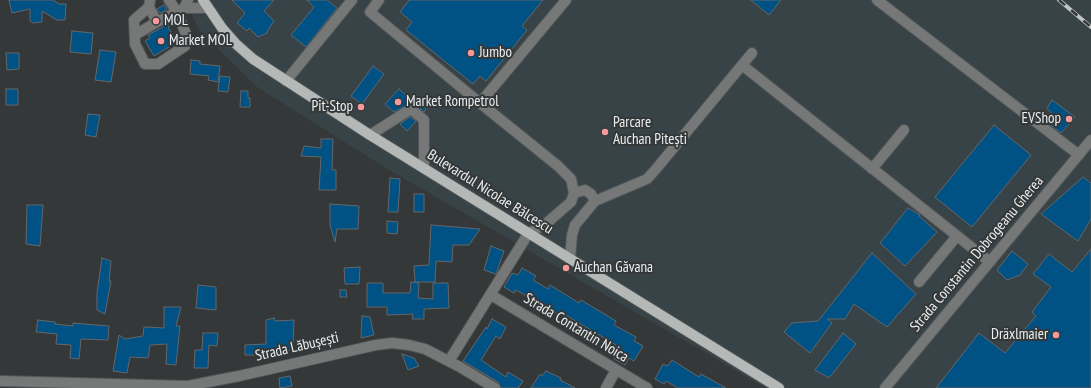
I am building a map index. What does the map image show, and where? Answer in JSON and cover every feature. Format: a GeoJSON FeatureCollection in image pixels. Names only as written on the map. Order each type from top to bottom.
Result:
{"type":"FeatureCollection","features":[{"type":"Feature","properties":{"kind":"main road","name":"Bulevardul Nicolae Bălcescu"},"geometry":{"type":"LineString","coordinates":[[205,4],[222,28],[236,44],[253,59],[370,135],[528,234],[780,388]]}},
{"type":"Feature","properties":{"kind":"street"},"geometry":{"type":"LineString","coordinates":[[169,0],[183,6]]}},
{"type":"Feature","properties":{"kind":"street"},"geometry":{"type":"LineString","coordinates":[[286,81],[352,0]]}},
{"type":"Feature","properties":{"kind":"street"},"geometry":{"type":"LineString","coordinates":[[379,0],[370,12],[558,166],[571,179],[574,193],[570,202],[557,214],[548,222],[528,234],[491,295],[448,361]]}},
{"type":"Feature","properties":{"kind":"street"},"geometry":{"type":"LineString","coordinates":[[480,103],[566,0]]}},
{"type":"Feature","properties":{"kind":"street"},"geometry":{"type":"LineString","coordinates":[[877,0],[1079,155]]}},
{"type":"Feature","properties":{"kind":"street"},"geometry":{"type":"LineString","coordinates":[[157,22],[150,4],[134,20],[135,44],[145,64],[158,64],[185,46],[186,34],[183,6]]}},
{"type":"Feature","properties":{"kind":"street"},"geometry":{"type":"LineString","coordinates":[[134,35],[183,6],[205,4]]}},
{"type":"Feature","properties":{"kind":"street"},"geometry":{"type":"LineString","coordinates":[[570,259],[572,235],[575,224],[594,202],[647,179],[752,53]]}},
{"type":"Feature","properties":{"kind":"street"},"geometry":{"type":"LineString","coordinates":[[742,65],[990,262]]}},
{"type":"Feature","properties":{"kind":"street"},"geometry":{"type":"LineString","coordinates":[[370,135],[411,109],[424,120],[424,168]]}},
{"type":"Feature","properties":{"kind":"street"},"geometry":{"type":"LineString","coordinates":[[872,169],[904,130]]}},
{"type":"Feature","properties":{"kind":"street","name":"Strada Constantin Dobrogeanu Gherea"},"geometry":{"type":"LineString","coordinates":[[885,388],[1091,140]]}},
{"type":"Feature","properties":{"kind":"street"},"geometry":{"type":"LineString","coordinates":[[574,193],[585,190],[591,194],[594,202]]}},
{"type":"Feature","properties":{"kind":"street"},"geometry":{"type":"LineString","coordinates":[[919,282],[957,236]]}},
{"type":"Feature","properties":{"kind":"street","name":"Strada Contantin Noica"},"geometry":{"type":"LineString","coordinates":[[491,295],[647,388]]}},
{"type":"Feature","properties":{"kind":"street","name":"Strada Lăbușești"},"geometry":{"type":"LineString","coordinates":[[0,381],[188,386],[376,345],[392,344],[409,345],[425,350],[448,361],[495,388]]}},
{"type":"Feature","properties":{"kind":"street"},"geometry":{"type":"LineString","coordinates":[[606,388],[616,370]]}},
{"type":"Feature","properties":{"kind":"shaded area"},"geometry":{"type":"Polygon","coordinates":[[[185,0],[1091,0],[1091,388],[766,388],[386,168],[257,87],[199,30],[185,0]]]}},
{"type":"Feature","properties":{"kind":"building"},"geometry":{"type":"Polygon","coordinates":[[[9,0],[53,0],[59,4],[66,4],[65,20],[57,20],[42,11],[42,22],[33,23],[30,21],[30,9],[12,13],[9,0]]]}},
{"type":"Feature","properties":{"kind":"building"},"geometry":{"type":"Polygon","coordinates":[[[232,0],[274,0],[264,11],[274,21],[267,33],[258,37],[249,28],[247,31],[237,23],[245,13],[232,0]]]}},
{"type":"Feature","properties":{"kind":"building"},"geometry":{"type":"Polygon","coordinates":[[[307,0],[327,0],[337,8],[306,47],[291,35],[314,7],[307,0]]]}},
{"type":"Feature","properties":{"kind":"building","name":"Jumbo"},"geometry":{"type":"Polygon","coordinates":[[[409,0],[543,0],[522,26],[527,30],[486,81],[480,76],[473,84],[406,30],[412,22],[400,12],[409,0]]]}},
{"type":"Feature","properties":{"kind":"building"},"geometry":{"type":"Polygon","coordinates":[[[751,0],[781,0],[769,15],[751,0]]]}},
{"type":"Feature","properties":{"kind":"building"},"geometry":{"type":"Polygon","coordinates":[[[164,5],[167,10],[160,13],[157,9],[164,5]]]}},
{"type":"Feature","properties":{"kind":"building","name":"Market MOL"},"geometry":{"type":"Polygon","coordinates":[[[174,21],[175,23],[168,27],[177,42],[154,56],[145,41],[150,38],[148,35],[174,21]]]}},
{"type":"Feature","properties":{"kind":"building"},"geometry":{"type":"Polygon","coordinates":[[[72,31],[93,33],[91,54],[70,52],[72,31]]]}},
{"type":"Feature","properties":{"kind":"building"},"geometry":{"type":"Polygon","coordinates":[[[100,50],[116,52],[111,82],[95,80],[100,50]]]}},
{"type":"Feature","properties":{"kind":"building"},"geometry":{"type":"Polygon","coordinates":[[[6,53],[19,53],[19,69],[7,70],[6,53]]]}},
{"type":"Feature","properties":{"kind":"building"},"geometry":{"type":"Polygon","coordinates":[[[191,60],[200,61],[200,64],[220,66],[218,82],[208,80],[209,76],[190,74],[191,60]]]}},
{"type":"Feature","properties":{"kind":"building"},"geometry":{"type":"Polygon","coordinates":[[[373,66],[384,74],[362,104],[351,96],[373,66]]]}},
{"type":"Feature","properties":{"kind":"building"},"geometry":{"type":"Polygon","coordinates":[[[220,76],[230,77],[228,92],[218,91],[220,76]]]}},
{"type":"Feature","properties":{"kind":"building"},"geometry":{"type":"Polygon","coordinates":[[[6,89],[18,89],[18,105],[6,105],[6,89]]]}},
{"type":"Feature","properties":{"kind":"building","name":"Market Rompetrol"},"geometry":{"type":"Polygon","coordinates":[[[399,89],[414,103],[416,101],[426,109],[424,112],[415,104],[411,103],[394,112],[385,104],[399,89]]]}},
{"type":"Feature","properties":{"kind":"building"},"geometry":{"type":"Polygon","coordinates":[[[241,91],[248,91],[250,107],[240,107],[241,91]]]}},
{"type":"Feature","properties":{"kind":"building"},"geometry":{"type":"Polygon","coordinates":[[[1052,100],[1075,117],[1061,133],[1048,123],[1054,116],[1047,108],[1052,100]]]}},
{"type":"Feature","properties":{"kind":"building"},"geometry":{"type":"Polygon","coordinates":[[[88,114],[100,115],[96,137],[85,135],[88,114]]]}},
{"type":"Feature","properties":{"kind":"building"},"geometry":{"type":"Polygon","coordinates":[[[410,117],[416,121],[407,131],[400,124],[410,117]]]}},
{"type":"Feature","properties":{"kind":"building"},"geometry":{"type":"Polygon","coordinates":[[[994,125],[1031,155],[972,227],[935,197],[994,125]]]}},
{"type":"Feature","properties":{"kind":"building"},"geometry":{"type":"Polygon","coordinates":[[[321,139],[333,139],[332,170],[336,170],[336,190],[319,190],[321,157],[301,156],[304,146],[321,148],[321,139]]]}},
{"type":"Feature","properties":{"kind":"building"},"geometry":{"type":"Polygon","coordinates":[[[1083,177],[1091,183],[1091,219],[1078,241],[1041,214],[1083,177]]]}},
{"type":"Feature","properties":{"kind":"building"},"geometry":{"type":"Polygon","coordinates":[[[390,178],[400,179],[398,212],[388,212],[390,178]]]}},
{"type":"Feature","properties":{"kind":"building"},"geometry":{"type":"Polygon","coordinates":[[[414,194],[424,194],[424,212],[414,212],[414,194]]]}},
{"type":"Feature","properties":{"kind":"building"},"geometry":{"type":"Polygon","coordinates":[[[330,204],[359,206],[358,229],[337,229],[335,242],[330,225],[330,204]]]}},
{"type":"Feature","properties":{"kind":"building"},"geometry":{"type":"Polygon","coordinates":[[[27,205],[43,205],[40,246],[26,244],[27,205]]]}},
{"type":"Feature","properties":{"kind":"building"},"geometry":{"type":"Polygon","coordinates":[[[908,208],[920,215],[919,216],[937,232],[905,266],[880,243],[908,208]]]}},
{"type":"Feature","properties":{"kind":"building"},"geometry":{"type":"Polygon","coordinates":[[[387,221],[398,222],[397,234],[387,233],[387,221]]]}},
{"type":"Feature","properties":{"kind":"building"},"geometry":{"type":"Polygon","coordinates":[[[431,225],[480,229],[469,245],[453,245],[452,262],[436,261],[435,282],[415,282],[414,266],[429,265],[431,225]]]}},
{"type":"Feature","properties":{"kind":"building"},"geometry":{"type":"Polygon","coordinates":[[[491,246],[504,251],[496,274],[484,270],[491,246]]]}},
{"type":"Feature","properties":{"kind":"building","name":"Dräxlmaier"},"geometry":{"type":"Polygon","coordinates":[[[1091,249],[1091,388],[936,388],[979,333],[1005,353],[1036,316],[1032,312],[1051,287],[1033,274],[1049,254],[1072,272],[1091,249]]]}},
{"type":"Feature","properties":{"kind":"building"},"geometry":{"type":"Polygon","coordinates":[[[1012,251],[1028,264],[1020,275],[1007,280],[997,270],[1012,251]]]}},
{"type":"Feature","properties":{"kind":"building"},"geometry":{"type":"Polygon","coordinates":[[[872,253],[916,294],[887,327],[854,304],[845,319],[827,319],[832,323],[810,353],[784,332],[792,323],[818,321],[872,253]]]}},
{"type":"Feature","properties":{"kind":"building"},"geometry":{"type":"Polygon","coordinates":[[[102,258],[111,261],[109,281],[111,281],[105,314],[97,310],[97,293],[102,258]]]}},
{"type":"Feature","properties":{"kind":"building"},"geometry":{"type":"Polygon","coordinates":[[[360,267],[359,284],[345,284],[344,268],[360,267]]]}},
{"type":"Feature","properties":{"kind":"building"},"geometry":{"type":"Polygon","coordinates":[[[522,268],[536,276],[533,280],[548,289],[550,285],[579,303],[581,300],[616,321],[614,325],[636,337],[634,341],[643,346],[634,361],[629,358],[625,365],[614,359],[617,355],[612,352],[616,345],[559,311],[558,314],[516,290],[514,293],[504,287],[512,273],[518,275],[522,268]]]}},
{"type":"Feature","properties":{"kind":"building"},"geometry":{"type":"Polygon","coordinates":[[[411,282],[419,283],[418,298],[433,299],[433,283],[448,283],[449,308],[424,309],[424,319],[412,319],[413,314],[387,315],[387,307],[367,307],[367,283],[383,283],[383,293],[410,293],[411,282]]]}},
{"type":"Feature","properties":{"kind":"building"},"geometry":{"type":"Polygon","coordinates":[[[198,285],[216,287],[216,310],[196,308],[198,285]]]}},
{"type":"Feature","properties":{"kind":"building"},"geometry":{"type":"Polygon","coordinates":[[[340,290],[346,290],[347,297],[340,297],[340,290]]]}},
{"type":"Feature","properties":{"kind":"building"},"geometry":{"type":"Polygon","coordinates":[[[164,307],[181,307],[176,326],[180,326],[176,365],[166,364],[167,344],[150,345],[148,358],[130,357],[127,373],[113,371],[119,335],[125,339],[143,336],[144,327],[164,328],[164,307]]]}},
{"type":"Feature","properties":{"kind":"building"},"geometry":{"type":"Polygon","coordinates":[[[362,316],[370,317],[374,335],[361,338],[362,316]]]}},
{"type":"Feature","properties":{"kind":"building"},"geometry":{"type":"Polygon","coordinates":[[[274,318],[275,321],[294,320],[293,348],[284,354],[275,356],[271,354],[245,355],[245,345],[266,344],[266,320],[274,318]]]}},
{"type":"Feature","properties":{"kind":"building"},"geometry":{"type":"Polygon","coordinates":[[[492,319],[506,327],[500,339],[496,336],[481,360],[506,377],[508,372],[523,381],[518,388],[501,388],[498,382],[463,361],[486,327],[487,329],[492,319]]]}},
{"type":"Feature","properties":{"kind":"building"},"geometry":{"type":"Polygon","coordinates":[[[38,320],[73,326],[73,323],[109,326],[108,340],[81,339],[79,359],[70,358],[71,345],[56,344],[57,334],[36,332],[38,320]]]}},
{"type":"Feature","properties":{"kind":"building"},"geometry":{"type":"Polygon","coordinates":[[[203,333],[218,333],[217,346],[209,345],[208,368],[194,368],[195,350],[202,350],[203,333]]]}},
{"type":"Feature","properties":{"kind":"building"},"geometry":{"type":"Polygon","coordinates":[[[843,333],[856,344],[829,378],[815,370],[843,333]]]}},
{"type":"Feature","properties":{"kind":"building"},"geometry":{"type":"Polygon","coordinates":[[[402,354],[414,358],[419,366],[408,370],[402,354]]]}},
{"type":"Feature","properties":{"kind":"building"},"geometry":{"type":"Polygon","coordinates":[[[672,360],[699,377],[701,374],[726,388],[678,388],[666,381],[664,384],[655,379],[663,364],[668,366],[672,360]]]}},
{"type":"Feature","properties":{"kind":"building"},"geometry":{"type":"Polygon","coordinates":[[[546,371],[561,378],[560,380],[575,388],[531,388],[540,374],[542,376],[546,371]]]}},
{"type":"Feature","properties":{"kind":"building"},"geometry":{"type":"Polygon","coordinates":[[[290,376],[292,386],[280,388],[279,378],[290,376]]]}},
{"type":"Feature","properties":{"kind":"railway"},"geometry":{"type":"LineString","coordinates":[[1059,0],[1091,27]]}},
{"type":"Feature","properties":{"kind":"place","name":"MOL"},"geometry":{"type":"Point","coordinates":[156,21]}},
{"type":"Feature","properties":{"kind":"place","name":"Market MOL"},"geometry":{"type":"Point","coordinates":[161,41]}},
{"type":"Feature","properties":{"kind":"place","name":"Jumbo"},"geometry":{"type":"Point","coordinates":[471,53]}},
{"type":"Feature","properties":{"kind":"place","name":"Market Rompetrol"},"geometry":{"type":"Point","coordinates":[398,102]}},
{"type":"Feature","properties":{"kind":"place","name":"Pit-Stop"},"geometry":{"type":"Point","coordinates":[361,107]}},
{"type":"Feature","properties":{"kind":"place","name":"EVShop"},"geometry":{"type":"Point","coordinates":[1069,119]}},
{"type":"Feature","properties":{"kind":"place","name":"Parcare Auchan Pitești"},"geometry":{"type":"Point","coordinates":[605,132]}},
{"type":"Feature","properties":{"kind":"place","name":"Auchan Găvana"},"geometry":{"type":"Point","coordinates":[566,268]}},
{"type":"Feature","properties":{"kind":"place","name":"Dräxlmaier"},"geometry":{"type":"Point","coordinates":[1056,335]}}]}
